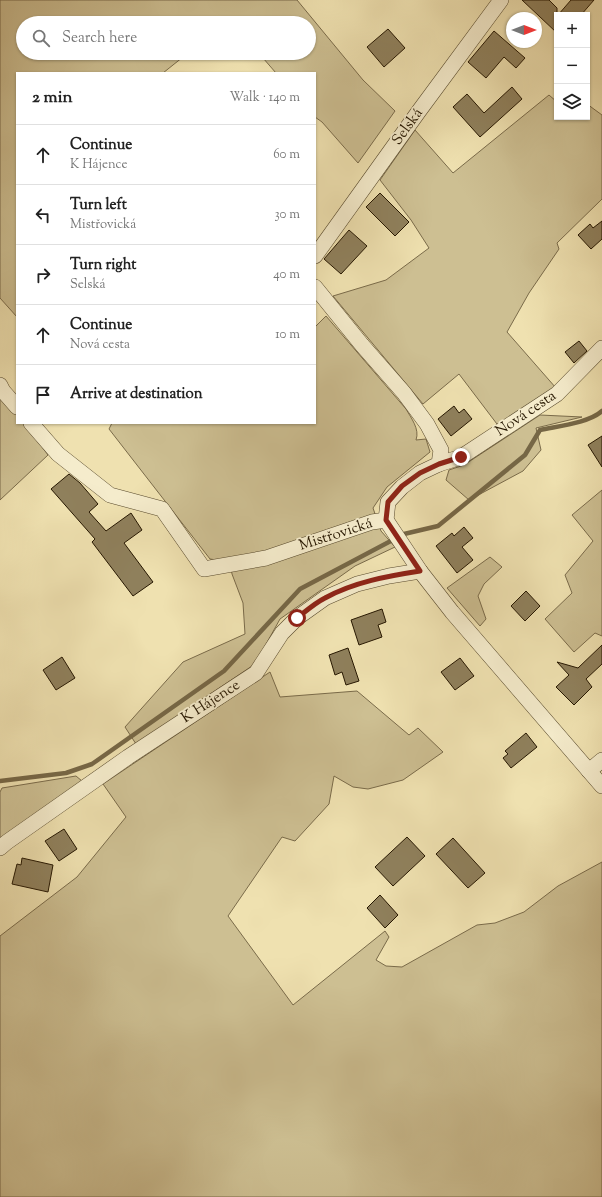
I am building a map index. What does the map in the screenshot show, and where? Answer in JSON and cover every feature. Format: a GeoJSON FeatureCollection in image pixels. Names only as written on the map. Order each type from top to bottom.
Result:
{"type":"FeatureCollection","features":[{"type":"Feature","properties":{"kind":"street","name":"Selská"},"geometry":{"type":"LineString","coordinates":[[316,255],[419,111],[502,0]]}},
{"type":"Feature","properties":{"kind":"street"},"geometry":{"type":"LineString","coordinates":[[316,288],[404,393],[427,424],[441,450],[439,464],[420,473],[402,486],[388,502],[393,531],[420,571],[452,612],[602,786]]}},
{"type":"Feature","properties":{"kind":"street","name":"Nová cesta"},"geometry":{"type":"LineString","coordinates":[[439,464],[461,457],[557,394],[602,348]]}},
{"type":"Feature","properties":{"kind":"street"},"geometry":{"type":"LineString","coordinates":[[0,385],[3,391],[16,406]]}},
{"type":"Feature","properties":{"kind":"street","name":"Mistřovická"},"geometry":{"type":"LineString","coordinates":[[32,424],[58,454],[110,495],[162,509],[204,569],[266,558],[372,522],[393,531]]}},
{"type":"Feature","properties":{"kind":"street","name":"K Hájence"},"geometry":{"type":"LineString","coordinates":[[0,848],[128,757],[256,673],[282,633],[297,618],[324,598],[357,584],[388,576],[420,571]]}},
{"type":"Feature","properties":{"kind":"street"},"geometry":{"type":"LineString","coordinates":[[589,771],[602,760]]}},
{"type":"Feature","properties":{"kind":"shaded area"},"geometry":{"type":"Polygon","coordinates":[[[0,0],[297,0],[310,16],[16,16],[16,60],[179,60],[164,72],[16,72],[16,316],[0,298],[0,0]]]}},
{"type":"Feature","properties":{"kind":"shaded area"},"geometry":{"type":"Polygon","coordinates":[[[316,23],[363,80],[395,111],[358,163],[322,122],[316,118],[316,72],[275,72],[265,60],[316,60],[316,23]]]}},
{"type":"Feature","properties":{"kind":"shaded area"},"geometry":{"type":"Polygon","coordinates":[[[549,95],[554,99],[554,120],[590,120],[590,106],[602,115],[602,199],[557,243],[559,249],[529,293],[507,332],[556,388],[500,428],[459,374],[423,404],[333,296],[386,280],[429,248],[411,220],[380,180],[415,130],[453,173],[549,95]]]}},
{"type":"Feature","properties":{"kind":"shaded area"},"geometry":{"type":"Polygon","coordinates":[[[326,316],[406,409],[416,428],[416,440],[426,439],[430,452],[387,487],[373,508],[381,531],[395,547],[355,566],[280,619],[255,664],[136,744],[125,727],[183,662],[245,634],[243,603],[232,574],[230,562],[210,559],[109,429],[112,424],[316,424],[316,326],[326,316]]]}},
{"type":"Feature","properties":{"kind":"shaded area"},"geometry":{"type":"Polygon","coordinates":[[[0,392],[16,413],[16,424],[25,424],[48,455],[0,500],[0,392]]]}},
{"type":"Feature","properties":{"kind":"shaded area"},"geometry":{"type":"Polygon","coordinates":[[[540,415],[582,417],[536,428],[541,450],[523,471],[469,500],[446,480],[449,470],[464,465],[540,415]]]}},
{"type":"Feature","properties":{"kind":"shaded area"},"geometry":{"type":"Polygon","coordinates":[[[602,490],[602,636],[595,633],[574,652],[545,619],[572,593],[565,575],[593,541],[572,515],[602,490]]]}},
{"type":"Feature","properties":{"kind":"shaded area"},"geometry":{"type":"Polygon","coordinates":[[[490,557],[502,567],[484,584],[478,596],[486,619],[480,626],[447,588],[490,557]]]}},
{"type":"Feature","properties":{"kind":"shaded area"},"geometry":{"type":"Polygon","coordinates":[[[270,672],[280,697],[357,691],[409,735],[418,728],[443,752],[403,780],[368,789],[353,787],[334,776],[329,804],[295,841],[282,837],[228,916],[293,1005],[385,931],[389,937],[376,960],[386,966],[402,967],[477,925],[495,923],[524,912],[558,886],[602,862],[602,1197],[0,1197],[0,936],[77,877],[126,817],[103,784],[270,672]]]}},
{"type":"Feature","properties":{"kind":"shaded area"},"geometry":{"type":"Polygon","coordinates":[[[76,776],[82,781],[0,839],[0,792],[2,788],[76,776]]]}},
{"type":"Feature","properties":{"kind":"building"},"geometry":{"type":"Polygon","coordinates":[[[522,0],[549,0],[557,8],[557,12],[554,12],[554,30],[542,19],[542,12],[535,12],[522,0]]]}},
{"type":"Feature","properties":{"kind":"building"},"geometry":{"type":"Polygon","coordinates":[[[571,0],[594,0],[584,12],[561,12],[571,0]]]}},
{"type":"Feature","properties":{"kind":"building"},"geometry":{"type":"Polygon","coordinates":[[[388,29],[405,48],[384,67],[367,47],[388,29]]]}},
{"type":"Feature","properties":{"kind":"building"},"geometry":{"type":"Polygon","coordinates":[[[494,31],[506,41],[506,48],[514,48],[525,58],[516,68],[504,57],[486,78],[468,62],[494,31]]]}},
{"type":"Feature","properties":{"kind":"building"},"geometry":{"type":"Polygon","coordinates":[[[512,87],[522,99],[480,137],[453,107],[467,94],[484,113],[512,87]]]}},
{"type":"Feature","properties":{"kind":"building"},"geometry":{"type":"Polygon","coordinates":[[[380,193],[409,222],[395,236],[366,207],[380,193]]]}},
{"type":"Feature","properties":{"kind":"building"},"geometry":{"type":"Polygon","coordinates":[[[602,221],[602,239],[591,249],[578,235],[590,224],[593,228],[602,221]]]}},
{"type":"Feature","properties":{"kind":"building"},"geometry":{"type":"Polygon","coordinates":[[[349,230],[367,246],[341,274],[324,259],[349,230]]]}},
{"type":"Feature","properties":{"kind":"building"},"geometry":{"type":"Polygon","coordinates":[[[579,341],[587,351],[574,363],[565,352],[579,341]]]}},
{"type":"Feature","properties":{"kind":"building"},"geometry":{"type":"Polygon","coordinates":[[[454,406],[459,413],[464,409],[472,419],[451,436],[438,419],[454,406]]]}},
{"type":"Feature","properties":{"kind":"building"},"geometry":{"type":"Polygon","coordinates":[[[602,436],[602,467],[588,445],[602,436]]]}},
{"type":"Feature","properties":{"kind":"building"},"geometry":{"type":"Polygon","coordinates":[[[69,474],[80,483],[98,504],[89,512],[106,531],[131,513],[142,530],[124,543],[153,582],[133,596],[92,542],[95,539],[51,489],[69,474]]]}},
{"type":"Feature","properties":{"kind":"building"},"geometry":{"type":"Polygon","coordinates":[[[464,527],[473,538],[462,547],[473,560],[457,573],[436,546],[452,533],[454,536],[464,527]]]}},
{"type":"Feature","properties":{"kind":"building"},"geometry":{"type":"Polygon","coordinates":[[[526,591],[540,606],[525,621],[511,606],[526,591]]]}},
{"type":"Feature","properties":{"kind":"building"},"geometry":{"type":"Polygon","coordinates":[[[382,609],[386,622],[378,625],[382,637],[359,645],[351,620],[382,609]]]}},
{"type":"Feature","properties":{"kind":"building"},"geometry":{"type":"Polygon","coordinates":[[[602,645],[602,664],[586,679],[592,687],[574,705],[556,687],[569,675],[557,662],[578,668],[602,645]]]}},
{"type":"Feature","properties":{"kind":"building"},"geometry":{"type":"Polygon","coordinates":[[[348,648],[359,681],[346,685],[342,672],[335,675],[329,655],[348,648]]]}},
{"type":"Feature","properties":{"kind":"building"},"geometry":{"type":"Polygon","coordinates":[[[62,657],[75,678],[56,690],[43,670],[62,657]]]}},
{"type":"Feature","properties":{"kind":"building"},"geometry":{"type":"Polygon","coordinates":[[[460,658],[474,676],[455,690],[441,672],[460,658]]]}},
{"type":"Feature","properties":{"kind":"building"},"geometry":{"type":"Polygon","coordinates":[[[526,733],[537,747],[511,768],[503,758],[508,754],[505,751],[526,733]]]}},
{"type":"Feature","properties":{"kind":"building"},"geometry":{"type":"Polygon","coordinates":[[[64,829],[77,849],[59,861],[45,841],[64,829]]]}},
{"type":"Feature","properties":{"kind":"building"},"geometry":{"type":"Polygon","coordinates":[[[407,837],[425,856],[393,886],[375,867],[407,837]]]}},
{"type":"Feature","properties":{"kind":"building"},"geometry":{"type":"Polygon","coordinates":[[[453,838],[485,873],[468,888],[436,854],[453,838]]]}},
{"type":"Feature","properties":{"kind":"building"},"geometry":{"type":"Polygon","coordinates":[[[22,858],[53,865],[48,892],[12,884],[17,864],[21,865],[22,858]]]}},
{"type":"Feature","properties":{"kind":"building"},"geometry":{"type":"Polygon","coordinates":[[[380,895],[398,915],[385,928],[367,908],[380,895]]]}},
{"type":"Feature","properties":{"kind":"waterway"},"geometry":{"type":"LineString","coordinates":[[0,781],[66,773],[92,764],[224,671],[300,589],[404,534],[438,526],[525,455],[540,430],[581,421],[602,411]]}},
{"type":"Feature","properties":{"kind":"route"},"geometry":{"type":"LineString","coordinates":[[297,618],[324,598],[357,584],[388,576],[420,571],[386,520],[388,502],[402,486],[420,473],[439,464],[461,457]]}}]}
